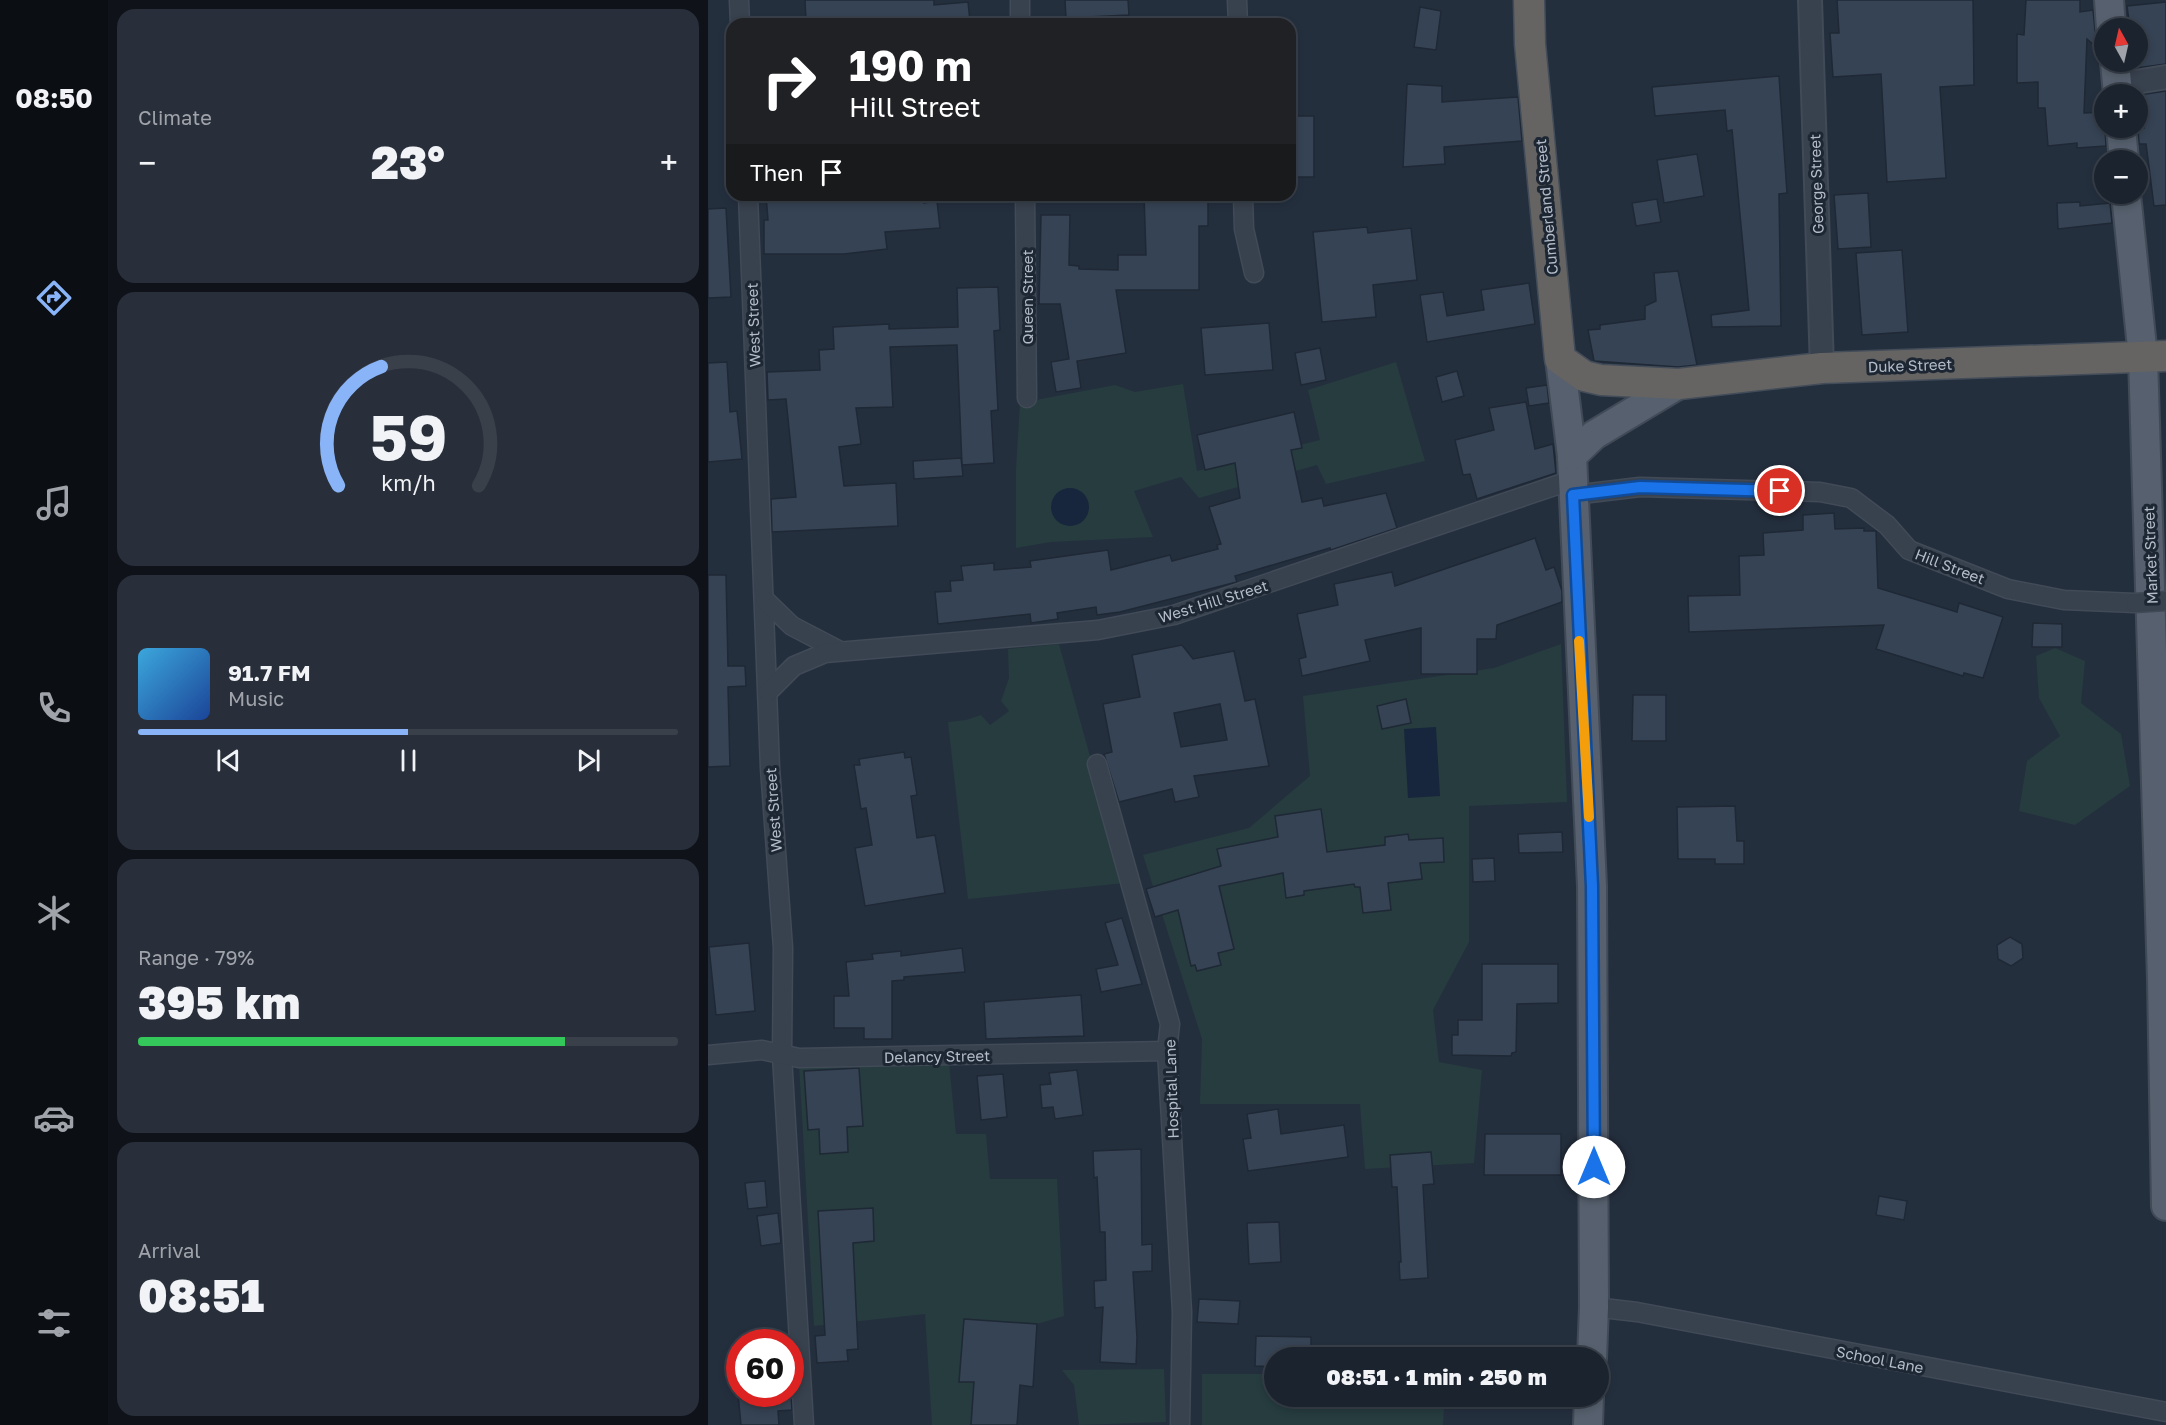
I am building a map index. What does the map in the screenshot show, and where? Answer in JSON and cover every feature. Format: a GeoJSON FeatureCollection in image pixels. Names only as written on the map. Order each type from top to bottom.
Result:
{"type":"FeatureCollection","features":[{"type":"Feature","properties":{"kind":"highway","name":"Cumberland Street"},"geometry":{"type":"LineString","coordinates":[[1529,0],[1530,45],[1560,359]]}},
{"type":"Feature","properties":{"kind":"highway","name":"Duke Street"},"geometry":{"type":"LineString","coordinates":[[1560,359],[1584,376],[1601,380],[1679,384],[1822,368],[2154,357]]}},
{"type":"Feature","properties":{"kind":"main road"},"geometry":{"type":"LineString","coordinates":[[2109,0],[2110,18]]}},
{"type":"Feature","properties":{"kind":"main road","name":"Market Street"},"geometry":{"type":"LineString","coordinates":[[2128,204],[2154,357],[2166,1206]]}},
{"type":"Feature","properties":{"kind":"main road","name":"Cumberland Street"},"geometry":{"type":"LineString","coordinates":[[1560,359],[1572,477],[1592,886],[1592,1347]]}},
{"type":"Feature","properties":{"kind":"main road","name":"Duke Street"},"geometry":{"type":"LineString","coordinates":[[1572,477],[1594,435],[1679,384]]}},
{"type":"Feature","properties":{"kind":"main road"},"geometry":{"type":"LineString","coordinates":[[1588,1425],[1589,1407]]}},
{"type":"Feature","properties":{"kind":"street"},"geometry":{"type":"LineString","coordinates":[[739,0],[740,18]]}},
{"type":"Feature","properties":{"kind":"street"},"geometry":{"type":"LineString","coordinates":[[1020,0],[1020,18]]}},
{"type":"Feature","properties":{"kind":"street"},"geometry":{"type":"LineString","coordinates":[[1237,0],[1238,18]]}},
{"type":"Feature","properties":{"kind":"street","name":"George Street"},"geometry":{"type":"LineString","coordinates":[[1810,0],[1822,368]]}},
{"type":"Feature","properties":{"kind":"street"},"geometry":{"type":"LineString","coordinates":[[2117,80],[2166,77]]}},
{"type":"Feature","properties":{"kind":"street","name":"West Street"},"geometry":{"type":"LineString","coordinates":[[747,201],[770,768],[783,948],[782,1056],[804,1425]]}},
{"type":"Feature","properties":{"kind":"street","name":"Queen Street"},"geometry":{"type":"LineString","coordinates":[[1025,201],[1027,398]]}},
{"type":"Feature","properties":{"kind":"street"},"geometry":{"type":"LineString","coordinates":[[1243,201],[1245,229],[1254,273]]}},
{"type":"Feature","properties":{"kind":"street","name":"Hill Street"},"geometry":{"type":"LineString","coordinates":[[1572,477],[1640,487],[1820,492],[1851,498],[1887,525],[1909,550],[2008,589],[2064,600],[2166,602]]}},
{"type":"Feature","properties":{"kind":"street","name":"West Hill Street"},"geometry":{"type":"LineString","coordinates":[[768,692],[794,666],[818,655],[840,651],[1098,630],[1174,615],[1572,477]]}},
{"type":"Feature","properties":{"kind":"street"},"geometry":{"type":"LineString","coordinates":[[765,600],[792,626],[840,651]]}},
{"type":"Feature","properties":{"kind":"street","name":"Hospital Lane"},"geometry":{"type":"LineString","coordinates":[[1097,764],[1170,1024],[1167,1051],[1182,1312],[1180,1425]]}},
{"type":"Feature","properties":{"kind":"street","name":"Delancy Street"},"geometry":{"type":"LineString","coordinates":[[708,1055],[762,1050],[782,1056],[920,1058],[1167,1051]]}},
{"type":"Feature","properties":{"kind":"street","name":"School Lane"},"geometry":{"type":"LineString","coordinates":[[1594,1307],[1637,1312],[2166,1412]]}},
{"type":"Feature","properties":{"kind":"green space"},"geometry":{"type":"Polygon","coordinates":[[[1396,362],[1425,461],[1326,484],[1317,465],[1199,498],[1181,477],[1134,491],[1153,537],[1051,542],[1016,548],[1016,469],[1020,403],[1115,385],[1135,392],[1183,384],[1197,471],[1320,440],[1308,390],[1396,362]]]}},
{"type":"Feature","properties":{"kind":"green space"},"geometry":{"type":"Polygon","coordinates":[[[1059,644],[1125,883],[968,899],[948,722],[981,715],[990,725],[1009,711],[1001,701],[1009,678],[1008,649],[1059,644]]]}},
{"type":"Feature","properties":{"kind":"green space"},"geometry":{"type":"Polygon","coordinates":[[[1561,644],[1567,802],[1469,806],[1469,942],[1433,1010],[1439,1062],[1482,1070],[1474,1163],[1365,1169],[1360,1104],[1200,1104],[1202,1039],[1143,855],[1249,828],[1310,776],[1303,696],[1494,668],[1561,644]]]}},
{"type":"Feature","properties":{"kind":"green space"},"geometry":{"type":"Polygon","coordinates":[[[2055,648],[2085,661],[2081,703],[2121,734],[2130,786],[2075,825],[2019,811],[2027,761],[2060,736],[2039,698],[2036,656],[2055,648]]]}},
{"type":"Feature","properties":{"kind":"green space"},"geometry":{"type":"Polygon","coordinates":[[[949,1062],[956,1134],[986,1134],[990,1179],[1057,1179],[1064,1316],[1037,1324],[964,1319],[959,1381],[974,1382],[971,1425],[932,1425],[925,1314],[814,1326],[799,1064],[949,1062]]]}},
{"type":"Feature","properties":{"kind":"green space"},"geometry":{"type":"Polygon","coordinates":[[[1164,1369],[1166,1422],[1079,1425],[1074,1385],[1062,1370],[1164,1369]]]}},
{"type":"Feature","properties":{"kind":"green space"},"geometry":{"type":"Polygon","coordinates":[[[1202,1374],[1264,1374],[1264,1407],[1444,1409],[1443,1425],[1202,1425],[1202,1374]]]}},
{"type":"Feature","properties":{"kind":"water"},"geometry":{"type":"Polygon","coordinates":[[[1070,488],[1083,494],[1089,507],[1083,520],[1070,526],[1057,520],[1051,507],[1057,494],[1070,488]]]}},
{"type":"Feature","properties":{"kind":"water"},"geometry":{"type":"Polygon","coordinates":[[[1436,727],[1440,796],[1408,798],[1404,729],[1436,727]]]}},
{"type":"Feature","properties":{"kind":"building"},"geometry":{"type":"Polygon","coordinates":[[[805,0],[934,0],[934,5],[968,2],[970,18],[806,18],[805,0]]]}},
{"type":"Feature","properties":{"kind":"building"},"geometry":{"type":"Polygon","coordinates":[[[1065,0],[1128,0],[1129,15],[1066,18],[1065,0]]]}},
{"type":"Feature","properties":{"kind":"building"},"geometry":{"type":"Polygon","coordinates":[[[1837,0],[1973,0],[1974,85],[1940,87],[1946,178],[1887,182],[1881,74],[1833,77],[1830,33],[1839,33],[1837,0]]]}},
{"type":"Feature","properties":{"kind":"building"},"geometry":{"type":"Polygon","coordinates":[[[2026,0],[2080,0],[2080,12],[2093,10],[2094,45],[2087,39],[2084,113],[2094,112],[2094,138],[2106,138],[2106,146],[2077,148],[2077,143],[2048,146],[2045,108],[2038,108],[2038,82],[2017,83],[2017,34],[2024,35],[2026,0]]]}},
{"type":"Feature","properties":{"kind":"building"},"geometry":{"type":"Polygon","coordinates":[[[2166,2],[2166,64],[2148,66],[2148,18],[2129,18],[2127,6],[2166,2]]]}},
{"type":"Feature","properties":{"kind":"building"},"geometry":{"type":"Polygon","coordinates":[[[1420,7],[1441,11],[1436,50],[1414,47],[1420,7]]]}},
{"type":"Feature","properties":{"kind":"building"},"geometry":{"type":"Polygon","coordinates":[[[1779,76],[1787,193],[1779,194],[1781,326],[1712,327],[1711,315],[1749,310],[1732,130],[1727,131],[1725,110],[1655,116],[1652,87],[1779,76]]]}},
{"type":"Feature","properties":{"kind":"building"},"geometry":{"type":"Polygon","coordinates":[[[1407,84],[1442,86],[1442,102],[1518,97],[1522,141],[1444,147],[1445,164],[1403,167],[1407,84]]]}},
{"type":"Feature","properties":{"kind":"building"},"geometry":{"type":"Polygon","coordinates":[[[2166,91],[2166,205],[2154,206],[2148,150],[2146,144],[2139,144],[2139,138],[2148,138],[2148,94],[2166,91]]]}},
{"type":"Feature","properties":{"kind":"building"},"geometry":{"type":"Polygon","coordinates":[[[1296,116],[1314,116],[1314,177],[1296,177],[1296,116]]]}},
{"type":"Feature","properties":{"kind":"building"},"geometry":{"type":"Polygon","coordinates":[[[1697,154],[1704,196],[1664,203],[1657,160],[1697,154]]]}},
{"type":"Feature","properties":{"kind":"building"},"geometry":{"type":"Polygon","coordinates":[[[1868,193],[1871,247],[1838,249],[1834,195],[1868,193]]]}},
{"type":"Feature","properties":{"kind":"building"},"geometry":{"type":"Polygon","coordinates":[[[1657,199],[1661,222],[1636,226],[1632,203],[1657,199]]]}},
{"type":"Feature","properties":{"kind":"building"},"geometry":{"type":"Polygon","coordinates":[[[766,201],[924,201],[924,203],[937,201],[940,228],[885,232],[887,249],[844,254],[764,254],[764,220],[768,220],[766,201]]]}},
{"type":"Feature","properties":{"kind":"building"},"geometry":{"type":"Polygon","coordinates":[[[1144,201],[1208,201],[1208,226],[1199,226],[1199,290],[1116,290],[1126,353],[1077,361],[1081,388],[1056,392],[1051,362],[1069,359],[1060,304],[1039,304],[1041,215],[1070,215],[1069,265],[1079,266],[1079,269],[1118,270],[1118,255],[1146,255],[1144,201]]]}},
{"type":"Feature","properties":{"kind":"building"},"geometry":{"type":"Polygon","coordinates":[[[2080,202],[2080,206],[2110,204],[2112,223],[2058,229],[2057,203],[2080,202]]]}},
{"type":"Feature","properties":{"kind":"building"},"geometry":{"type":"Polygon","coordinates":[[[726,208],[731,297],[708,298],[708,209],[726,208]]]}},
{"type":"Feature","properties":{"kind":"building"},"geometry":{"type":"Polygon","coordinates":[[[1367,227],[1368,233],[1411,228],[1417,280],[1373,285],[1376,317],[1322,322],[1313,232],[1367,227]]]}},
{"type":"Feature","properties":{"kind":"building"},"geometry":{"type":"Polygon","coordinates":[[[1902,250],[1908,332],[1862,335],[1856,253],[1902,250]]]}},
{"type":"Feature","properties":{"kind":"building"},"geometry":{"type":"Polygon","coordinates":[[[1678,271],[1697,365],[1678,367],[1594,361],[1588,330],[1600,329],[1600,325],[1645,319],[1645,306],[1656,301],[1654,273],[1678,271]]]}},
{"type":"Feature","properties":{"kind":"building"},"geometry":{"type":"Polygon","coordinates":[[[1529,283],[1535,324],[1427,342],[1420,295],[1443,292],[1447,316],[1484,310],[1481,290],[1529,283]]]}},
{"type":"Feature","properties":{"kind":"building"},"geometry":{"type":"Polygon","coordinates":[[[998,287],[1000,330],[994,331],[998,410],[991,411],[994,463],[962,465],[957,345],[890,347],[893,407],[856,408],[861,444],[839,447],[844,486],[896,483],[898,526],[772,532],[771,499],[796,497],[786,399],[768,400],[767,372],[820,370],[819,350],[834,349],[833,327],[889,324],[889,329],[958,327],[957,288],[998,287]]]}},
{"type":"Feature","properties":{"kind":"building"},"geometry":{"type":"Polygon","coordinates":[[[1269,323],[1273,370],[1205,375],[1201,328],[1269,323]]]}},
{"type":"Feature","properties":{"kind":"building"},"geometry":{"type":"Polygon","coordinates":[[[1320,348],[1326,380],[1301,385],[1295,353],[1320,348]]]}},
{"type":"Feature","properties":{"kind":"building"},"geometry":{"type":"Polygon","coordinates":[[[727,362],[730,412],[737,411],[742,459],[708,462],[708,363],[727,362]]]}},
{"type":"Feature","properties":{"kind":"building"},"geometry":{"type":"Polygon","coordinates":[[[1457,371],[1464,396],[1442,402],[1436,377],[1457,371]]]}},
{"type":"Feature","properties":{"kind":"building"},"geometry":{"type":"Polygon","coordinates":[[[1547,385],[1549,403],[1529,406],[1526,388],[1547,385]]]}},
{"type":"Feature","properties":{"kind":"building"},"geometry":{"type":"Polygon","coordinates":[[[1526,402],[1535,449],[1553,444],[1556,473],[1477,499],[1470,474],[1463,475],[1455,440],[1494,430],[1489,408],[1526,402]]]}},
{"type":"Feature","properties":{"kind":"building"},"geometry":{"type":"Polygon","coordinates":[[[1294,412],[1302,448],[1291,450],[1302,502],[1322,498],[1324,506],[1386,493],[1397,528],[1331,550],[1330,548],[1235,576],[1237,582],[1120,612],[1097,615],[1096,607],[1057,613],[1058,619],[1031,623],[1030,614],[938,624],[935,592],[951,591],[950,581],[963,580],[961,566],[994,563],[994,570],[1031,567],[1030,561],[1108,550],[1111,570],[1170,555],[1172,561],[1218,549],[1217,545],[1221,544],[1209,507],[1240,498],[1235,463],[1205,470],[1197,435],[1294,412]]]}},
{"type":"Feature","properties":{"kind":"building"},"geometry":{"type":"Polygon","coordinates":[[[961,458],[963,476],[914,479],[913,461],[961,458]]]}},
{"type":"Feature","properties":{"kind":"building"},"geometry":{"type":"Polygon","coordinates":[[[1834,513],[1835,529],[1864,528],[1864,531],[1876,531],[1878,588],[1957,612],[1959,603],[2003,617],[1983,678],[1964,673],[1963,676],[1876,649],[1884,625],[1689,632],[1688,596],[1740,595],[1739,556],[1764,555],[1763,533],[1803,530],[1803,515],[1834,513]]]}},
{"type":"Feature","properties":{"kind":"building"},"geometry":{"type":"Polygon","coordinates":[[[1535,538],[1546,570],[1554,567],[1562,591],[1562,602],[1497,625],[1496,639],[1477,639],[1477,674],[1421,674],[1421,628],[1365,640],[1370,661],[1302,676],[1299,659],[1306,657],[1297,614],[1338,605],[1334,584],[1392,572],[1395,586],[1535,538]]]}},
{"type":"Feature","properties":{"kind":"building"},"geometry":{"type":"Polygon","coordinates":[[[708,575],[726,575],[728,666],[745,666],[746,686],[728,687],[730,766],[708,767],[708,575]]]}},
{"type":"Feature","properties":{"kind":"building"},"geometry":{"type":"Polygon","coordinates":[[[2033,623],[2062,624],[2062,647],[2032,647],[2033,623]]]}},
{"type":"Feature","properties":{"kind":"building"},"geometry":{"type":"Polygon","coordinates":[[[1182,645],[1193,659],[1234,651],[1245,701],[1255,699],[1269,766],[1194,776],[1199,797],[1175,802],[1172,789],[1119,802],[1104,754],[1112,752],[1103,704],[1140,697],[1132,655],[1182,645]],[[1220,704],[1174,713],[1181,747],[1227,740],[1220,704]]]}},
{"type":"Feature","properties":{"kind":"building"},"geometry":{"type":"Polygon","coordinates":[[[1633,695],[1666,695],[1666,741],[1632,741],[1633,695]]]}},
{"type":"Feature","properties":{"kind":"building"},"geometry":{"type":"Polygon","coordinates":[[[1406,699],[1411,723],[1382,729],[1377,706],[1406,699]]]}},
{"type":"Feature","properties":{"kind":"building"},"geometry":{"type":"Polygon","coordinates":[[[904,752],[905,758],[911,757],[917,795],[911,796],[917,838],[935,835],[945,893],[865,906],[855,848],[872,845],[866,808],[861,809],[854,765],[860,765],[859,759],[904,752]]]}},
{"type":"Feature","properties":{"kind":"building"},"geometry":{"type":"Polygon","coordinates":[[[1735,806],[1737,841],[1744,841],[1744,864],[1715,864],[1715,859],[1678,859],[1677,807],[1735,806]]]}},
{"type":"Feature","properties":{"kind":"building"},"geometry":{"type":"Polygon","coordinates":[[[1321,809],[1327,852],[1385,845],[1385,837],[1408,834],[1409,840],[1443,838],[1444,862],[1420,863],[1422,879],[1388,883],[1391,910],[1363,913],[1360,887],[1355,887],[1354,884],[1304,891],[1304,895],[1286,898],[1283,873],[1219,886],[1234,949],[1218,953],[1221,965],[1197,971],[1195,965],[1191,966],[1178,910],[1155,917],[1146,889],[1221,866],[1217,849],[1278,837],[1275,816],[1321,809]]]}},
{"type":"Feature","properties":{"kind":"building"},"geometry":{"type":"Polygon","coordinates":[[[1562,832],[1563,852],[1519,853],[1518,834],[1562,832]]]}},
{"type":"Feature","properties":{"kind":"building"},"geometry":{"type":"Polygon","coordinates":[[[1494,858],[1495,881],[1473,882],[1472,859],[1494,858]]]}},
{"type":"Feature","properties":{"kind":"building"},"geometry":{"type":"Polygon","coordinates":[[[1122,918],[1142,984],[1101,992],[1096,969],[1118,965],[1105,923],[1122,918]]]}},
{"type":"Feature","properties":{"kind":"building"},"geometry":{"type":"Polygon","coordinates":[[[2010,937],[2022,944],[2023,958],[2011,966],[1998,959],[1997,945],[2010,937]]]}},
{"type":"Feature","properties":{"kind":"building"},"geometry":{"type":"Polygon","coordinates":[[[749,943],[755,1011],[716,1015],[709,947],[749,943]]]}},
{"type":"Feature","properties":{"kind":"building"},"geometry":{"type":"Polygon","coordinates":[[[962,948],[965,972],[904,977],[904,980],[892,981],[892,1039],[864,1039],[864,1028],[834,1028],[834,996],[849,996],[846,962],[873,959],[872,954],[901,951],[901,956],[962,948]]]}},
{"type":"Feature","properties":{"kind":"building"},"geometry":{"type":"Polygon","coordinates":[[[1482,964],[1558,964],[1558,1003],[1517,1004],[1516,1052],[1511,1056],[1452,1055],[1452,1035],[1458,1035],[1458,1020],[1482,1020],[1482,964]]]}},
{"type":"Feature","properties":{"kind":"building"},"geometry":{"type":"Polygon","coordinates":[[[1081,995],[1084,1036],[986,1039],[984,1002],[1081,995]]]}},
{"type":"Feature","properties":{"kind":"building"},"geometry":{"type":"Polygon","coordinates":[[[859,1068],[863,1126],[847,1127],[848,1152],[820,1154],[819,1129],[808,1130],[804,1071],[859,1068]]]}},
{"type":"Feature","properties":{"kind":"building"},"geometry":{"type":"Polygon","coordinates":[[[1077,1070],[1083,1115],[1055,1119],[1053,1107],[1042,1108],[1040,1085],[1051,1084],[1049,1073],[1077,1070]]]}},
{"type":"Feature","properties":{"kind":"building"},"geometry":{"type":"Polygon","coordinates":[[[1003,1074],[1007,1117],[981,1120],[977,1076],[1003,1074]]]}},
{"type":"Feature","properties":{"kind":"building"},"geometry":{"type":"Polygon","coordinates":[[[1278,1109],[1281,1134],[1344,1125],[1348,1157],[1248,1171],[1243,1139],[1251,1138],[1247,1114],[1278,1109]]]}},
{"type":"Feature","properties":{"kind":"building"},"geometry":{"type":"Polygon","coordinates":[[[1485,1134],[1561,1134],[1561,1175],[1484,1175],[1485,1134]]]}},
{"type":"Feature","properties":{"kind":"building"},"geometry":{"type":"Polygon","coordinates":[[[1141,1149],[1142,1245],[1152,1244],[1152,1271],[1133,1272],[1137,1338],[1136,1364],[1100,1362],[1103,1307],[1095,1308],[1094,1281],[1106,1280],[1105,1232],[1100,1232],[1093,1151],[1141,1149]]]}},
{"type":"Feature","properties":{"kind":"building"},"geometry":{"type":"Polygon","coordinates":[[[1431,1152],[1434,1184],[1423,1185],[1428,1278],[1400,1280],[1397,1187],[1392,1187],[1390,1155],[1431,1152]]]}},
{"type":"Feature","properties":{"kind":"building"},"geometry":{"type":"Polygon","coordinates":[[[765,1181],[767,1207],[748,1209],[745,1183],[765,1181]]]}},
{"type":"Feature","properties":{"kind":"building"},"geometry":{"type":"Polygon","coordinates":[[[1879,1196],[1907,1201],[1904,1220],[1876,1215],[1879,1196]]]}},
{"type":"Feature","properties":{"kind":"building"},"geometry":{"type":"Polygon","coordinates":[[[873,1208],[874,1241],[853,1243],[858,1349],[847,1350],[848,1361],[817,1363],[815,1336],[825,1335],[818,1211],[873,1208]]]}},
{"type":"Feature","properties":{"kind":"building"},"geometry":{"type":"Polygon","coordinates":[[[778,1213],[781,1243],[761,1246],[757,1216],[778,1213]]]}},
{"type":"Feature","properties":{"kind":"building"},"geometry":{"type":"Polygon","coordinates":[[[1279,1222],[1281,1262],[1249,1264],[1247,1223],[1279,1222]]]}},
{"type":"Feature","properties":{"kind":"building"},"geometry":{"type":"Polygon","coordinates":[[[1199,1299],[1240,1301],[1238,1324],[1197,1322],[1199,1299]]]}},
{"type":"Feature","properties":{"kind":"building"},"geometry":{"type":"Polygon","coordinates":[[[964,1319],[1037,1324],[1033,1387],[1020,1385],[1017,1425],[971,1425],[974,1382],[959,1382],[964,1319]]]}},
{"type":"Feature","properties":{"kind":"building"},"geometry":{"type":"Polygon","coordinates":[[[1256,1336],[1311,1337],[1311,1347],[1264,1347],[1264,1366],[1255,1366],[1256,1336]]]}},
{"type":"Feature","properties":{"kind":"building"},"geometry":{"type":"Polygon","coordinates":[[[739,1407],[792,1407],[792,1410],[778,1411],[779,1425],[741,1425],[739,1407]]]}},
{"type":"Feature","properties":{"kind":"slow traffic"},"geometry":{"type":"LineString","coordinates":[[1579,641],[1589,817]]}},
{"type":"Feature","properties":{"kind":"route"},"geometry":{"type":"LineString","coordinates":[[1594,1167],[1592,886],[1573,495],[1640,487],[1780,491]]}}]}
